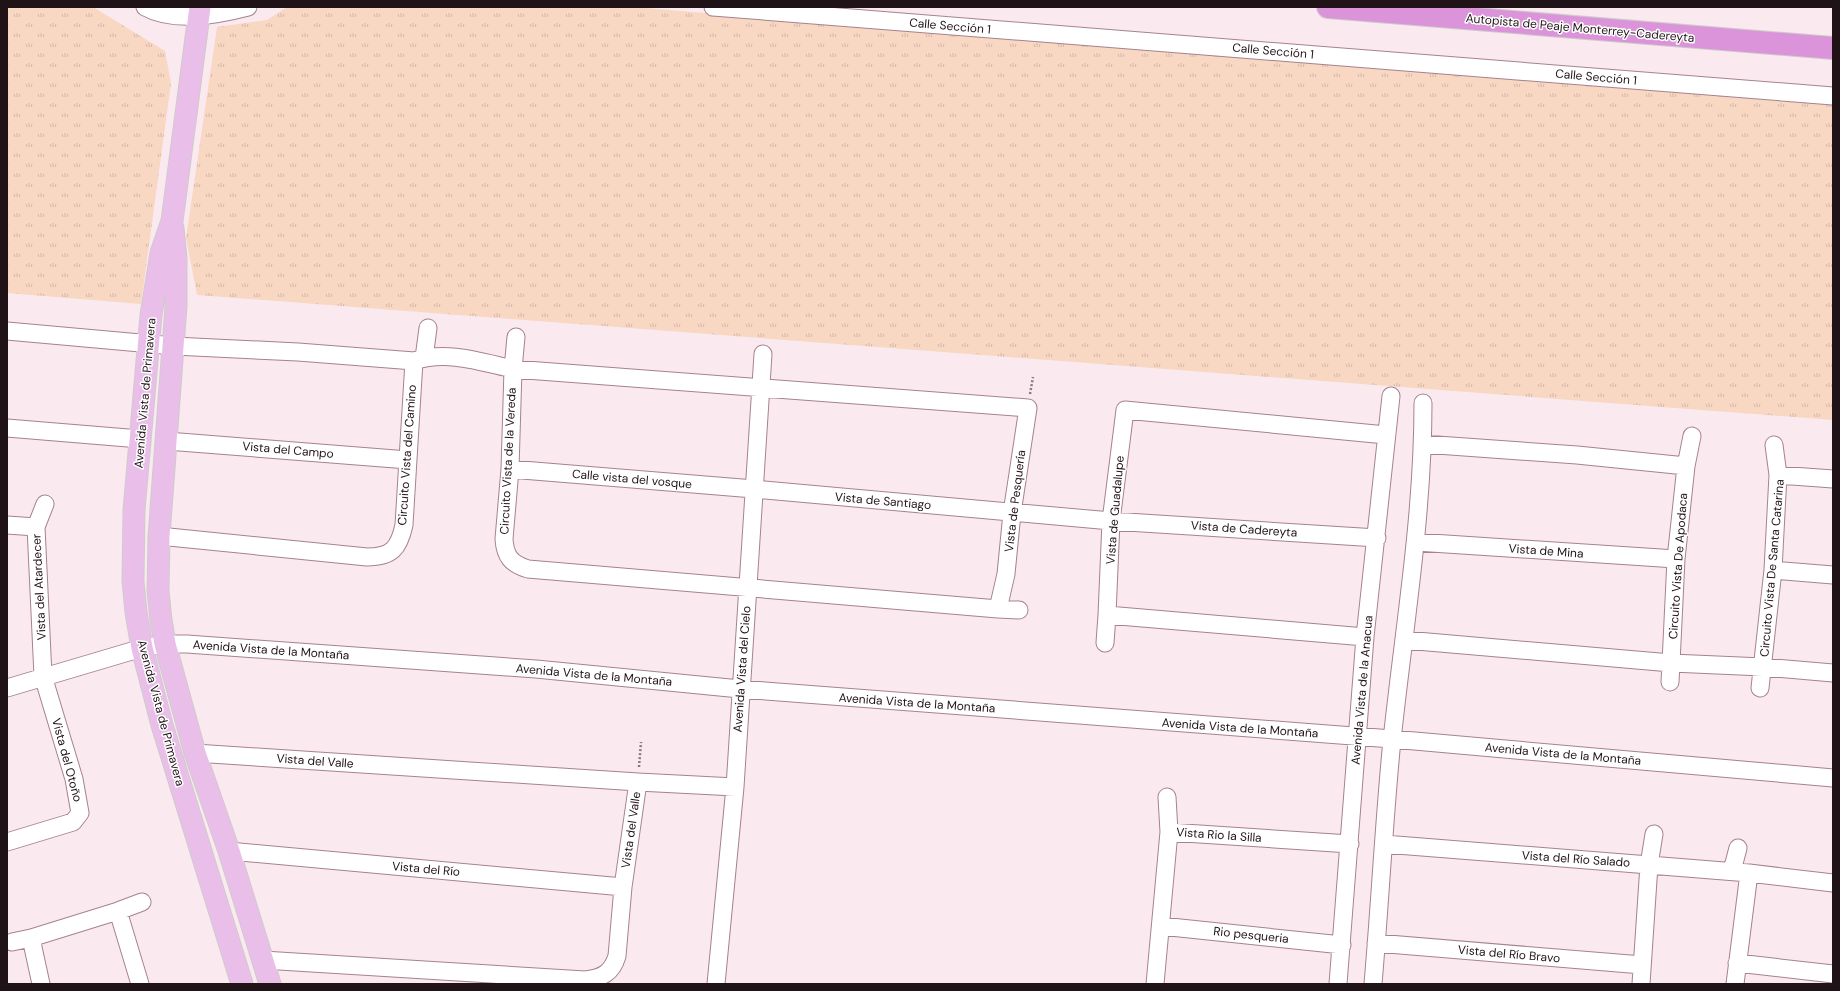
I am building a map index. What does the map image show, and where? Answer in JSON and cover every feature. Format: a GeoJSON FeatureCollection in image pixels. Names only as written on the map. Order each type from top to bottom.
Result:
{"type":"FeatureCollection","features":[{"type":"Feature","properties":{"kind":"highway","name":"Autopista de Peaje Monterrey-Cadereyta"},"geometry":{"type":"LineString","coordinates":[[1328,7],[1833,48]]}},
{"type":"Feature","properties":{"kind":"main road","name":"Avenida Vista de Primavera"},"geometry":{"type":"LineString","coordinates":[[200,11],[172,221],[158,269],[140,439],[134,510],[133,554],[136,612],[142,648],[164,731],[242,984]]}},
{"type":"Feature","properties":{"kind":"main road","name":"Avenida Vista de Primavera"},"geometry":{"type":"LineString","coordinates":[[172,221],[176,276],[174,346],[159,536],[158,591],[165,644],[195,753],[229,851],[270,984]]}},
{"type":"Feature","properties":{"kind":"street"},"geometry":{"type":"LineString","coordinates":[[145,7],[166,15],[248,7]]}},
{"type":"Feature","properties":{"kind":"street","name":"Calle Sección 1"},"geometry":{"type":"LineString","coordinates":[[713,7],[1833,96]]}},
{"type":"Feature","properties":{"kind":"street","name":"Circuito Vista del Camino"},"geometry":{"type":"LineString","coordinates":[[159,536],[380,557],[393,550],[402,535],[408,460],[419,360],[428,328]]}},
{"type":"Feature","properties":{"kind":"street"},"geometry":{"type":"LineString","coordinates":[[7,331],[174,346],[419,360],[434,356],[461,358],[513,369],[761,388]]}},
{"type":"Feature","properties":{"kind":"street","name":"Circuito Vista de la Vereda"},"geometry":{"type":"LineString","coordinates":[[516,337],[513,369],[510,469],[504,539],[505,551],[510,560],[516,566],[528,569],[748,587]]}},
{"type":"Feature","properties":{"kind":"street","name":"Avenida Vista del Cielo"},"geometry":{"type":"LineString","coordinates":[[716,984],[735,786],[740,689],[763,354]]}},
{"type":"Feature","properties":{"kind":"street","name":"Vista de Pesquería"},"geometry":{"type":"LineString","coordinates":[[761,388],[1028,408],[1012,513],[1006,574],[998,609]]}},
{"type":"Feature","properties":{"kind":"street","name":"Avenida Vista de la Anacua"},"geometry":{"type":"LineString","coordinates":[[1338,984],[1365,637],[1377,538],[1391,396]]}},
{"type":"Feature","properties":{"kind":"street"},"geometry":{"type":"LineString","coordinates":[[1373,984],[1392,739],[1416,542],[1423,444],[1423,403]]}},
{"type":"Feature","properties":{"kind":"street","name":"Vista de Guadalupe"},"geometry":{"type":"LineString","coordinates":[[1105,643],[1111,521],[1125,410],[1386,435]]}},
{"type":"Feature","properties":{"kind":"street"},"geometry":{"type":"LineString","coordinates":[[7,428],[140,439]]}},
{"type":"Feature","properties":{"kind":"street","name":"Circuito Vista De Apodaca"},"geometry":{"type":"LineString","coordinates":[[1670,682],[1676,559],[1686,466],[1692,436]]}},
{"type":"Feature","properties":{"kind":"street","name":"Vista del Campo"},"geometry":{"type":"LineString","coordinates":[[167,440],[408,460]]}},
{"type":"Feature","properties":{"kind":"street"},"geometry":{"type":"LineString","coordinates":[[1423,444],[1577,455],[1686,466]]}},
{"type":"Feature","properties":{"kind":"street"},"geometry":{"type":"LineString","coordinates":[[1774,445],[1778,475]]}},
{"type":"Feature","properties":{"kind":"street","name":"Calle vista del vosque"},"geometry":{"type":"LineString","coordinates":[[510,469],[754,489]]}},
{"type":"Feature","properties":{"kind":"street","name":"Circuito Vista De Santa Catarina"},"geometry":{"type":"LineString","coordinates":[[1760,688],[1773,570],[1778,475],[1833,479]]}},
{"type":"Feature","properties":{"kind":"street","name":"Vista de Santiago"},"geometry":{"type":"LineString","coordinates":[[754,489],[1111,521]]}},
{"type":"Feature","properties":{"kind":"street"},"geometry":{"type":"LineString","coordinates":[[36,527],[45,504]]}},
{"type":"Feature","properties":{"kind":"street","name":"Vista de Cadereyta"},"geometry":{"type":"LineString","coordinates":[[1111,521],[1377,538]]}},
{"type":"Feature","properties":{"kind":"street","name":"Vista del Atardecer"},"geometry":{"type":"LineString","coordinates":[[7,525],[36,527],[43,676]]}},
{"type":"Feature","properties":{"kind":"street","name":"Vista de Mina"},"geometry":{"type":"LineString","coordinates":[[1416,542],[1676,559]]}},
{"type":"Feature","properties":{"kind":"street"},"geometry":{"type":"LineString","coordinates":[[1773,570],[1833,575]]}},
{"type":"Feature","properties":{"kind":"street"},"geometry":{"type":"LineString","coordinates":[[748,587],[1019,610]]}},
{"type":"Feature","properties":{"kind":"street"},"geometry":{"type":"LineString","coordinates":[[1107,615],[1365,637]]}},
{"type":"Feature","properties":{"kind":"street"},"geometry":{"type":"LineString","coordinates":[[1405,640],[1671,663],[1763,667],[1833,673]]}},
{"type":"Feature","properties":{"kind":"street","name":"Avenida Vista de la Montaña"},"geometry":{"type":"LineString","coordinates":[[7,688],[43,676],[142,648],[165,644],[187,644],[536,669],[740,689],[1392,739],[1833,778]]}},
{"type":"Feature","properties":{"kind":"street","name":"Vista del Otoño"},"geometry":{"type":"LineString","coordinates":[[7,842],[73,822],[80,813],[74,780],[43,676]]}},
{"type":"Feature","properties":{"kind":"street","name":"Vista del Valle"},"geometry":{"type":"LineString","coordinates":[[195,753],[638,782],[623,887],[617,956],[614,967],[606,974],[595,979],[585,980],[263,960]]}},
{"type":"Feature","properties":{"kind":"street"},"geometry":{"type":"LineString","coordinates":[[638,782],[735,786]]}},
{"type":"Feature","properties":{"kind":"street"},"geometry":{"type":"LineString","coordinates":[[1167,797],[1169,832]]}},
{"type":"Feature","properties":{"kind":"street","name":"Vista Rio la Silla"},"geometry":{"type":"LineString","coordinates":[[1155,984],[1169,832],[1350,844]]}},
{"type":"Feature","properties":{"kind":"street"},"geometry":{"type":"LineString","coordinates":[[1641,984],[1649,865],[1654,834]]}},
{"type":"Feature","properties":{"kind":"street","name":"Vista del Río Salado"},"geometry":{"type":"LineString","coordinates":[[1384,844],[1749,873],[1833,882]]}},
{"type":"Feature","properties":{"kind":"street"},"geometry":{"type":"LineString","coordinates":[[1732,872],[1738,848]]}},
{"type":"Feature","properties":{"kind":"street","name":"Vista del Río"},"geometry":{"type":"LineString","coordinates":[[229,851],[623,887]]}},
{"type":"Feature","properties":{"kind":"street"},"geometry":{"type":"LineString","coordinates":[[1735,984],[1749,873]]}},
{"type":"Feature","properties":{"kind":"street"},"geometry":{"type":"LineString","coordinates":[[12,942],[31,938],[142,902]]}},
{"type":"Feature","properties":{"kind":"street"},"geometry":{"type":"LineString","coordinates":[[118,911],[140,984]]}},
{"type":"Feature","properties":{"kind":"street","name":"Rio pesqueria"},"geometry":{"type":"LineString","coordinates":[[1161,926],[1342,945]]}},
{"type":"Feature","properties":{"kind":"street"},"geometry":{"type":"LineString","coordinates":[[31,938],[41,984]]}},
{"type":"Feature","properties":{"kind":"street","name":"Vista del Río Bravo"},"geometry":{"type":"LineString","coordinates":[[1376,943],[1642,965]]}},
{"type":"Feature","properties":{"kind":"street"},"geometry":{"type":"LineString","coordinates":[[1737,963],[1833,974]]}},
{"type":"Feature","properties":{"kind":"path"},"geometry":{"type":"LineString","coordinates":[[638,782],[641,742]]}},
{"type":"Feature","properties":{"kind":"green space"},"geometry":{"type":"Polygon","coordinates":[[[7,7],[93,7],[165,51],[171,83],[141,304],[7,293],[7,7]]]}},
{"type":"Feature","properties":{"kind":"green space"},"geometry":{"type":"Polygon","coordinates":[[[287,7],[632,7],[1833,105],[1833,420],[197,295],[186,238],[217,27],[267,20],[287,7]]]}}]}
